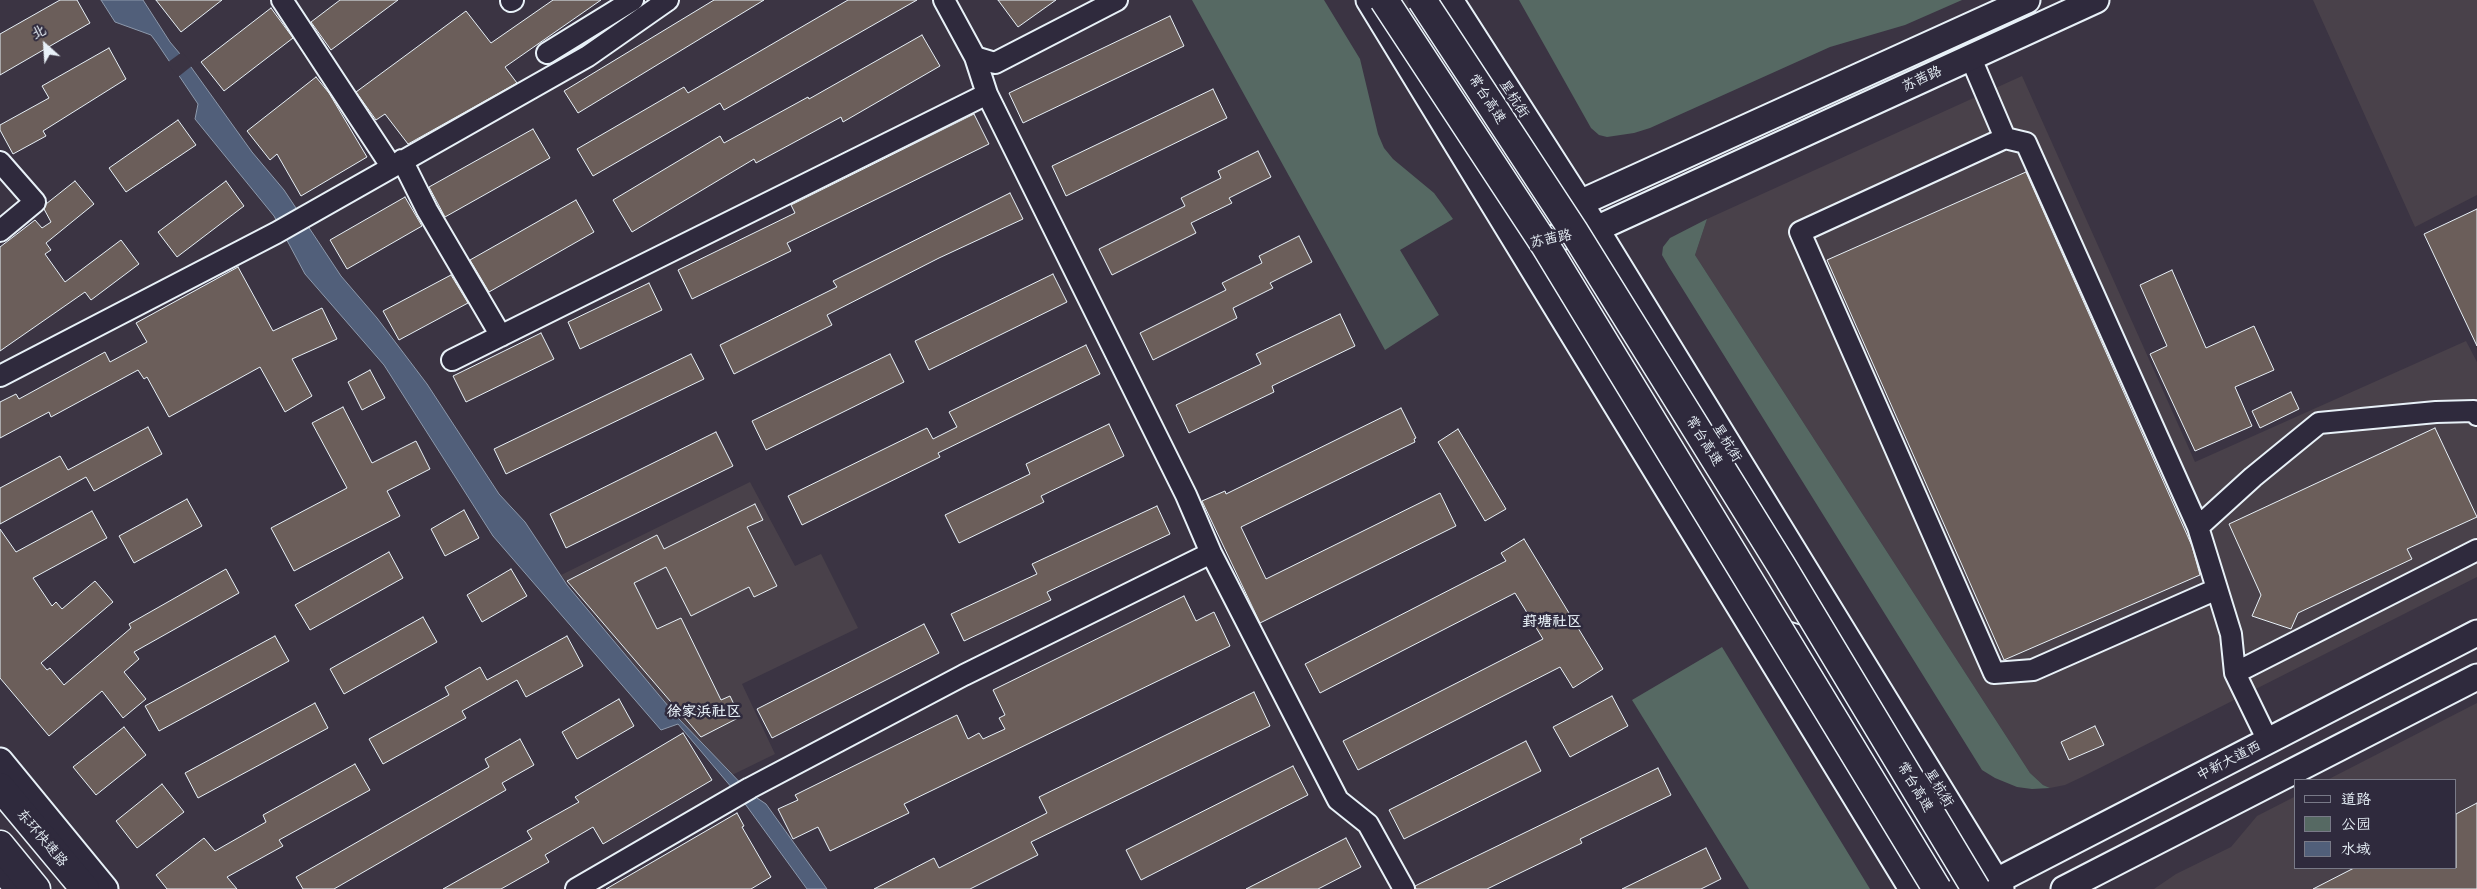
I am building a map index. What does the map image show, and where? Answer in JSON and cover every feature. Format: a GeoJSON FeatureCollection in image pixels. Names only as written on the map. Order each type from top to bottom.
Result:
{"type":"FeatureCollection","features":[{"type":"Feature","properties":{"kind":"highway"},"geometry":{"type":"LineString","coordinates":[[1384,0],[1545,245],[1937,889]]}},
{"type":"Feature","properties":{"kind":"highway","name":"常台高速"},"geometry":{"type":"LineString","coordinates":[[1422,0],[1578,238],[1786,574],[1989,887]]}},
{"type":"Feature","properties":{"kind":"highway","name":"东环快速路"},"geometry":{"type":"LineString","coordinates":[[0,787],[85,889]]}},
{"type":"Feature","properties":{"kind":"highway"},"geometry":{"type":"LineString","coordinates":[[0,845],[36,889]]}},
{"type":"Feature","properties":{"kind":"main road"},"geometry":{"type":"LineString","coordinates":[[1369,0],[1912,889]]}},
{"type":"Feature","properties":{"kind":"main road","name":"星杭街"},"geometry":{"type":"LineString","coordinates":[[1450,0],[1596,229],[1989,887]]}},
{"type":"Feature","properties":{"kind":"main road","name":"苏茜路"},"geometry":{"type":"LineString","coordinates":[[1521,246],[1580,203],[2027,0]]}},
{"type":"Feature","properties":{"kind":"main road","name":"苏茜路"},"geometry":{"type":"LineString","coordinates":[[1521,246],[1596,229],[1970,56],[2096,0]]}},
{"type":"Feature","properties":{"kind":"main road"},"geometry":{"type":"LineString","coordinates":[[1750,623],[1804,640],[1954,889]]}},
{"type":"Feature","properties":{"kind":"main road","name":"中新大道西"},"geometry":{"type":"LineString","coordinates":[[1989,887],[2477,634]]}},
{"type":"Feature","properties":{"kind":"main road"},"geometry":{"type":"LineString","coordinates":[[2064,889],[2477,677]]}},
{"type":"Feature","properties":{"kind":"main road"},"geometry":{"type":"LineString","coordinates":[[0,761],[105,889]]}},
{"type":"Feature","properties":{"kind":"main road"},"geometry":{"type":"LineString","coordinates":[[0,868],[18,889]]}},
{"type":"Feature","properties":{"kind":"street"},"geometry":{"type":"LineString","coordinates":[[282,0],[397,163],[502,336]]}},
{"type":"Feature","properties":{"kind":"street"},"geometry":{"type":"LineString","coordinates":[[547,53],[633,0]]}},
{"type":"Feature","properties":{"kind":"street"},"geometry":{"type":"LineString","coordinates":[[2,370],[276,233],[588,56],[668,0]]}},
{"type":"Feature","properties":{"kind":"street"},"geometry":{"type":"LineString","coordinates":[[944,0],[975,56],[987,94],[1186,494],[1212,553],[1338,800],[1368,824],[1404,889]]}},
{"type":"Feature","properties":{"kind":"street"},"geometry":{"type":"LineString","coordinates":[[975,56],[994,63],[1117,0]]}},
{"type":"Feature","properties":{"kind":"street"},"geometry":{"type":"LineString","coordinates":[[1970,56],[2005,138]]}},
{"type":"Feature","properties":{"kind":"street"},"geometry":{"type":"LineString","coordinates":[[452,360],[987,94]]}},
{"type":"Feature","properties":{"kind":"street"},"geometry":{"type":"LineString","coordinates":[[2217,589],[2033,670],[1994,673],[1800,232],[2005,138],[2026,143],[2198,527],[2231,634],[2235,673],[2268,741]]}},
{"type":"Feature","properties":{"kind":"street"},"geometry":{"type":"LineString","coordinates":[[0,162],[36,202],[0,231]]}},
{"type":"Feature","properties":{"kind":"street"},"geometry":{"type":"LineString","coordinates":[[2198,527],[2252,477],[2319,423],[2436,412],[2474,411],[2477,415]]}},
{"type":"Feature","properties":{"kind":"street"},"geometry":{"type":"LineString","coordinates":[[2235,673],[2477,550]]}},
{"type":"Feature","properties":{"kind":"street"},"geometry":{"type":"LineString","coordinates":[[576,889],[732,797],[964,675],[1212,553]]}},
{"type":"Feature","properties":{"kind":"shaded area"},"geometry":{"type":"Polygon","coordinates":[[[2313,0],[2477,0],[2477,195],[2415,227],[2313,0]]]}},
{"type":"Feature","properties":{"kind":"shaded area"},"geometry":{"type":"Polygon","coordinates":[[[2022,76],[2195,462],[2466,341],[2477,362],[2477,577],[2082,777],[2065,785],[2050,788],[2043,785],[2030,773],[1695,255],[1707,219],[2022,76]]]}},
{"type":"Feature","properties":{"kind":"shaded area"},"geometry":{"type":"Polygon","coordinates":[[[750,482],[795,566],[821,554],[858,628],[742,684],[775,754],[732,775],[679,719],[561,575],[750,482]]]}},
{"type":"Feature","properties":{"kind":"shaded area"},"geometry":{"type":"Polygon","coordinates":[[[2477,703],[2477,889],[2154,889],[2176,874],[2231,847],[2257,816],[2294,797],[2294,869],[2457,869],[2457,779],[2329,779],[2477,703]]]}},
{"type":"Feature","properties":{"kind":"green space"},"geometry":{"type":"Polygon","coordinates":[[[1192,0],[1324,0],[1360,59],[1378,134],[1384,148],[1393,159],[1434,193],[1453,219],[1400,250],[1439,315],[1385,350],[1192,0]]]}},
{"type":"Feature","properties":{"kind":"green space"},"geometry":{"type":"Polygon","coordinates":[[[1519,0],[1962,0],[1905,25],[1830,47],[1650,128],[1634,133],[1607,137],[1599,135],[1591,128],[1519,0]]]}},
{"type":"Feature","properties":{"kind":"green space"},"geometry":{"type":"Polygon","coordinates":[[[1707,219],[1695,255],[2030,773],[2043,785],[2050,788],[2032,789],[2017,787],[1995,778],[1982,770],[1669,267],[1662,255],[1663,247],[1670,238],[1707,219]]]}},
{"type":"Feature","properties":{"kind":"green space"},"geometry":{"type":"Polygon","coordinates":[[[1722,647],[1870,889],[1749,889],[1632,700],[1722,647]]]}},
{"type":"Feature","properties":{"kind":"water"},"geometry":{"type":"Polygon","coordinates":[[[101,0],[143,0],[170,42],[191,67],[252,152],[284,190],[341,276],[377,318],[427,384],[499,494],[525,522],[567,585],[679,719],[751,794],[766,804],[827,889],[807,889],[743,801],[678,724],[661,730],[493,536],[384,365],[305,274],[274,216],[195,119],[198,104],[157,43],[151,35],[115,22],[101,0]]]}},
{"type":"Feature","properties":{"kind":"pier"},"geometry":{"type":"Polygon","coordinates":[[[182,52],[193,65],[178,77],[167,63],[182,52]]]}},
{"type":"Feature","properties":{"kind":"building"},"geometry":{"type":"Polygon","coordinates":[[[60,0],[77,0],[90,23],[0,75],[0,34],[60,0]]]}},
{"type":"Feature","properties":{"kind":"building"},"geometry":{"type":"Polygon","coordinates":[[[156,0],[222,0],[181,32],[156,0]]]}},
{"type":"Feature","properties":{"kind":"building"},"geometry":{"type":"Polygon","coordinates":[[[340,0],[398,0],[331,50],[311,22],[340,0]]]}},
{"type":"Feature","properties":{"kind":"building"},"geometry":{"type":"Polygon","coordinates":[[[553,0],[601,0],[505,67],[517,83],[408,144],[385,114],[376,120],[356,92],[466,11],[491,43],[553,0]]]}},
{"type":"Feature","properties":{"kind":"building"},"geometry":{"type":"Polygon","coordinates":[[[714,0],[764,0],[578,113],[564,91],[714,0]]]}},
{"type":"Feature","properties":{"kind":"building"},"geometry":{"type":"Polygon","coordinates":[[[848,0],[917,0],[724,110],[720,103],[593,176],[577,149],[684,87],[688,93],[848,0]]]}},
{"type":"Feature","properties":{"kind":"building"},"geometry":{"type":"Polygon","coordinates":[[[998,0],[1056,0],[1018,27],[998,0]]]}},
{"type":"Feature","properties":{"kind":"building"},"geometry":{"type":"Polygon","coordinates":[[[271,8],[293,38],[224,91],[201,62],[271,8]]]}},
{"type":"Feature","properties":{"kind":"building"},"geometry":{"type":"Polygon","coordinates":[[[1170,16],[1184,46],[1023,123],[1009,93],[1170,16]]]}},
{"type":"Feature","properties":{"kind":"building"},"geometry":{"type":"Polygon","coordinates":[[[922,35],[940,66],[843,122],[841,117],[756,163],[754,159],[632,232],[613,200],[720,136],[724,143],[808,97],[809,99],[922,35]]]}},
{"type":"Feature","properties":{"kind":"building"},"geometry":{"type":"Polygon","coordinates":[[[109,48],[126,79],[43,131],[46,136],[13,154],[0,130],[0,125],[49,98],[42,86],[109,48]]]}},
{"type":"Feature","properties":{"kind":"building"},"geometry":{"type":"Polygon","coordinates":[[[316,77],[329,93],[367,157],[301,196],[277,154],[270,160],[247,131],[316,77]]]}},
{"type":"Feature","properties":{"kind":"building"},"geometry":{"type":"Polygon","coordinates":[[[1213,89],[1227,118],[1066,196],[1052,166],[1213,89]]]}},
{"type":"Feature","properties":{"kind":"building"},"geometry":{"type":"Polygon","coordinates":[[[974,114],[989,144],[787,243],[791,251],[692,299],[678,270],[795,213],[791,205],[974,114]]]}},
{"type":"Feature","properties":{"kind":"building"},"geometry":{"type":"Polygon","coordinates":[[[178,120],[196,145],[126,192],[109,168],[178,120]]]}},
{"type":"Feature","properties":{"kind":"building"},"geometry":{"type":"Polygon","coordinates":[[[533,129],[550,158],[445,217],[429,187],[533,129]]]}},
{"type":"Feature","properties":{"kind":"building"},"geometry":{"type":"Polygon","coordinates":[[[1258,151],[1271,177],[1229,198],[1232,203],[1191,223],[1196,233],[1112,275],[1099,249],[1185,206],[1181,198],[1221,178],[1218,171],[1258,151]]]}},
{"type":"Feature","properties":{"kind":"building"},"geometry":{"type":"Polygon","coordinates":[[[2026,172],[2192,546],[2200,575],[2004,660],[1827,260],[2026,172]]]}},
{"type":"Feature","properties":{"kind":"building"},"geometry":{"type":"Polygon","coordinates":[[[75,181],[94,204],[46,243],[51,250],[45,254],[65,282],[121,240],[139,264],[91,300],[85,292],[0,351],[0,247],[35,220],[42,228],[51,222],[44,209],[46,204],[75,181]]]}},
{"type":"Feature","properties":{"kind":"building"},"geometry":{"type":"Polygon","coordinates":[[[226,181],[244,206],[177,257],[158,232],[226,181]]]}},
{"type":"Feature","properties":{"kind":"building"},"geometry":{"type":"Polygon","coordinates":[[[1010,193],[1023,219],[939,258],[827,315],[832,325],[734,374],[720,345],[837,287],[833,281],[1010,193]]]}},
{"type":"Feature","properties":{"kind":"building"},"geometry":{"type":"Polygon","coordinates":[[[405,197],[422,226],[347,269],[330,240],[405,197]]]}},
{"type":"Feature","properties":{"kind":"building"},"geometry":{"type":"Polygon","coordinates":[[[576,200],[594,232],[489,292],[470,260],[576,200]]]}},
{"type":"Feature","properties":{"kind":"building"},"geometry":{"type":"Polygon","coordinates":[[[2477,209],[2477,346],[2424,234],[2477,209]]]}},
{"type":"Feature","properties":{"kind":"building"},"geometry":{"type":"Polygon","coordinates":[[[1299,236],[1312,262],[1270,283],[1273,288],[1233,308],[1237,318],[1153,360],[1140,333],[1226,290],[1222,283],[1262,263],[1259,256],[1299,236]]]}},
{"type":"Feature","properties":{"kind":"building"},"geometry":{"type":"Polygon","coordinates":[[[238,267],[273,331],[322,308],[337,339],[292,359],[312,396],[285,412],[260,367],[169,417],[147,377],[144,379],[138,370],[51,417],[49,412],[0,438],[0,402],[16,394],[19,399],[105,352],[110,362],[147,342],[136,323],[238,267]]]}},
{"type":"Feature","properties":{"kind":"building"},"geometry":{"type":"Polygon","coordinates":[[[2172,270],[2206,348],[2254,326],[2274,370],[2235,387],[2252,426],[2195,451],[2150,354],[2167,346],[2140,285],[2172,270]]]}},
{"type":"Feature","properties":{"kind":"building"},"geometry":{"type":"Polygon","coordinates":[[[1053,274],[1067,302],[929,370],[915,341],[1053,274]]]}},
{"type":"Feature","properties":{"kind":"building"},"geometry":{"type":"Polygon","coordinates":[[[451,275],[468,303],[399,340],[383,311],[451,275]]]}},
{"type":"Feature","properties":{"kind":"building"},"geometry":{"type":"Polygon","coordinates":[[[649,283],[662,310],[580,349],[568,322],[649,283]]]}},
{"type":"Feature","properties":{"kind":"building"},"geometry":{"type":"Polygon","coordinates":[[[1340,314],[1355,346],[1272,386],[1274,392],[1189,433],[1176,405],[1261,364],[1256,354],[1340,314]]]}},
{"type":"Feature","properties":{"kind":"building"},"geometry":{"type":"Polygon","coordinates":[[[541,333],[554,359],[466,402],[453,376],[541,333]]]}},
{"type":"Feature","properties":{"kind":"building"},"geometry":{"type":"Polygon","coordinates":[[[1086,345],[1100,374],[938,453],[940,457],[802,525],[788,496],[927,428],[933,439],[957,427],[949,412],[1086,345]]]}},
{"type":"Feature","properties":{"kind":"building"},"geometry":{"type":"Polygon","coordinates":[[[691,354],[704,379],[506,474],[494,449],[691,354]]]}},
{"type":"Feature","properties":{"kind":"building"},"geometry":{"type":"Polygon","coordinates":[[[890,354],[904,382],[766,450],[752,421],[890,354]]]}},
{"type":"Feature","properties":{"kind":"building"},"geometry":{"type":"Polygon","coordinates":[[[370,370],[385,398],[362,410],[348,382],[370,370]]]}},
{"type":"Feature","properties":{"kind":"building"},"geometry":{"type":"Polygon","coordinates":[[[2291,392],[2299,409],[2260,428],[2252,411],[2291,392]]]}},
{"type":"Feature","properties":{"kind":"building"},"geometry":{"type":"Polygon","coordinates":[[[343,407],[372,463],[416,441],[430,469],[387,491],[400,516],[294,571],[271,528],[347,488],[312,423],[343,407]]]}},
{"type":"Feature","properties":{"kind":"building"},"geometry":{"type":"Polygon","coordinates":[[[1401,408],[1416,438],[1414,439],[1415,442],[1241,527],[1266,579],[1440,493],[1456,526],[1260,623],[1202,501],[1225,491],[1226,494],[1401,408]]]}},
{"type":"Feature","properties":{"kind":"building"},"geometry":{"type":"Polygon","coordinates":[[[1109,424],[1124,456],[1041,496],[1044,502],[959,543],[945,515],[1030,474],[1026,464],[1109,424]]]}},
{"type":"Feature","properties":{"kind":"building"},"geometry":{"type":"Polygon","coordinates":[[[148,427],[162,454],[94,491],[86,477],[0,524],[0,488],[60,456],[68,470],[148,427]]]}},
{"type":"Feature","properties":{"kind":"building"},"geometry":{"type":"Polygon","coordinates":[[[2435,428],[2477,517],[2407,549],[2412,559],[2298,613],[2291,629],[2252,616],[2261,595],[2229,524],[2435,428]]]}},
{"type":"Feature","properties":{"kind":"building"},"geometry":{"type":"Polygon","coordinates":[[[1458,429],[1506,509],[1485,521],[1438,442],[1458,429]]]}},
{"type":"Feature","properties":{"kind":"building"},"geometry":{"type":"Polygon","coordinates":[[[716,432],[733,466],[566,548],[550,514],[716,432]]]}},
{"type":"Feature","properties":{"kind":"building"},"geometry":{"type":"Polygon","coordinates":[[[187,499],[202,526],[134,563],[119,536],[187,499]]]}},
{"type":"Feature","properties":{"kind":"building"},"geometry":{"type":"Polygon","coordinates":[[[755,504],[763,520],[747,527],[777,586],[754,597],[749,587],[691,616],[666,567],[634,583],[657,629],[681,618],[721,700],[730,696],[740,717],[701,737],[567,581],[657,535],[664,549],[755,504]]]}},
{"type":"Feature","properties":{"kind":"building"},"geometry":{"type":"Polygon","coordinates":[[[1157,506],[1170,534],[1047,592],[1051,600],[964,641],[951,614],[1037,574],[1032,564],[1157,506]]]}},
{"type":"Feature","properties":{"kind":"building"},"geometry":{"type":"Polygon","coordinates":[[[464,510],[479,538],[445,556],[431,529],[464,510]]]}},
{"type":"Feature","properties":{"kind":"building"},"geometry":{"type":"Polygon","coordinates":[[[92,511],[107,538],[33,578],[52,606],[56,602],[62,609],[95,581],[113,602],[41,663],[47,670],[50,668],[64,685],[131,628],[129,624],[226,569],[239,593],[134,652],[139,659],[124,672],[146,699],[123,718],[102,691],[49,736],[0,678],[0,529],[16,552],[92,511]]]}},
{"type":"Feature","properties":{"kind":"building"},"geometry":{"type":"Polygon","coordinates":[[[1524,539],[1603,669],[1573,688],[1560,667],[1358,770],[1343,741],[1543,639],[1515,593],[1320,693],[1305,664],[1506,561],[1501,553],[1524,539]]]}},
{"type":"Feature","properties":{"kind":"building"},"geometry":{"type":"Polygon","coordinates":[[[389,552],[403,578],[310,630],[295,605],[389,552]]]}},
{"type":"Feature","properties":{"kind":"building"},"geometry":{"type":"Polygon","coordinates":[[[511,569],[527,596],[482,622],[467,595],[511,569]]]}},
{"type":"Feature","properties":{"kind":"building"},"geometry":{"type":"Polygon","coordinates":[[[1184,596],[1196,621],[1214,612],[1230,646],[904,804],[909,813],[830,851],[818,827],[793,839],[778,809],[798,800],[795,795],[957,715],[968,739],[979,733],[983,739],[1005,729],[999,718],[1005,715],[993,690],[1184,596]]]}},
{"type":"Feature","properties":{"kind":"building"},"geometry":{"type":"Polygon","coordinates":[[[423,617],[437,642],[344,694],[330,669],[423,617]]]}},
{"type":"Feature","properties":{"kind":"building"},"geometry":{"type":"Polygon","coordinates":[[[924,624],[939,653],[772,738],[757,709],[924,624]]]}},
{"type":"Feature","properties":{"kind":"building"},"geometry":{"type":"Polygon","coordinates":[[[275,636],[289,661],[159,731],[145,706],[275,636]]]}},
{"type":"Feature","properties":{"kind":"building"},"geometry":{"type":"Polygon","coordinates":[[[567,636],[583,666],[526,697],[517,680],[462,711],[466,718],[383,764],[369,739],[449,695],[445,687],[480,667],[487,680],[567,636]]]}},
{"type":"Feature","properties":{"kind":"building"},"geometry":{"type":"Polygon","coordinates":[[[1254,692],[1270,726],[1031,842],[1038,855],[970,889],[874,889],[934,858],[939,868],[1047,813],[1039,797],[1254,692]]]}},
{"type":"Feature","properties":{"kind":"building"},"geometry":{"type":"Polygon","coordinates":[[[1612,696],[1628,726],[1570,757],[1553,727],[1612,696]]]}},
{"type":"Feature","properties":{"kind":"building"},"geometry":{"type":"Polygon","coordinates":[[[619,699],[634,726],[577,759],[562,732],[619,699]]]}},
{"type":"Feature","properties":{"kind":"building"},"geometry":{"type":"Polygon","coordinates":[[[315,703],[328,728],[198,798],[185,773],[315,703]]]}},
{"type":"Feature","properties":{"kind":"building"},"geometry":{"type":"Polygon","coordinates":[[[2095,726],[2104,745],[2069,760],[2061,742],[2095,726]]]}},
{"type":"Feature","properties":{"kind":"building"},"geometry":{"type":"Polygon","coordinates":[[[124,727],[146,755],[96,795],[73,767],[124,727]]]}},
{"type":"Feature","properties":{"kind":"building"},"geometry":{"type":"Polygon","coordinates":[[[683,733],[712,780],[603,844],[593,827],[545,855],[549,862],[501,889],[443,889],[532,839],[527,831],[579,802],[575,797],[683,733]]]}},
{"type":"Feature","properties":{"kind":"building"},"geometry":{"type":"Polygon","coordinates":[[[520,739],[534,765],[502,783],[506,790],[334,889],[303,889],[296,877],[489,767],[485,759],[520,739]]]}},
{"type":"Feature","properties":{"kind":"building"},"geometry":{"type":"Polygon","coordinates":[[[1526,741],[1541,771],[1404,839],[1389,810],[1526,741]]]}},
{"type":"Feature","properties":{"kind":"building"},"geometry":{"type":"Polygon","coordinates":[[[355,764],[370,790],[279,840],[283,846],[227,877],[237,889],[167,889],[156,875],[204,838],[215,851],[266,822],[263,815],[355,764]]]}},
{"type":"Feature","properties":{"kind":"building"},"geometry":{"type":"Polygon","coordinates":[[[1293,766],[1308,795],[1141,880],[1126,850],[1293,766]]]}},
{"type":"Feature","properties":{"kind":"building"},"geometry":{"type":"Polygon","coordinates":[[[1658,768],[1671,795],[1580,839],[1582,843],[1487,889],[1416,889],[1415,886],[1658,768]]]}},
{"type":"Feature","properties":{"kind":"building"},"geometry":{"type":"Polygon","coordinates":[[[162,784],[184,812],[137,848],[116,821],[162,784]]]}},
{"type":"Feature","properties":{"kind":"building"},"geometry":{"type":"Polygon","coordinates":[[[2477,803],[2477,889],[2313,889],[2352,869],[2457,869],[2457,813],[2477,803]]]}},
{"type":"Feature","properties":{"kind":"building"},"geometry":{"type":"Polygon","coordinates":[[[737,813],[744,826],[742,827],[771,877],[751,889],[606,889],[737,813]]]}},
{"type":"Feature","properties":{"kind":"building"},"geometry":{"type":"Polygon","coordinates":[[[1346,838],[1361,867],[1318,889],[1246,889],[1346,838]]]}},
{"type":"Feature","properties":{"kind":"building"},"geometry":{"type":"Polygon","coordinates":[[[1706,848],[1721,879],[1701,889],[1622,889],[1706,848]]]}},
{"type":"Feature","properties":{"kind":"district","name":"葑塘社区"},"geometry":{"type":"Point","coordinates":[1552,622]}},
{"type":"Feature","properties":{"kind":"district","name":"徐家浜社区"},"geometry":{"type":"Point","coordinates":[704,712]}}]}
